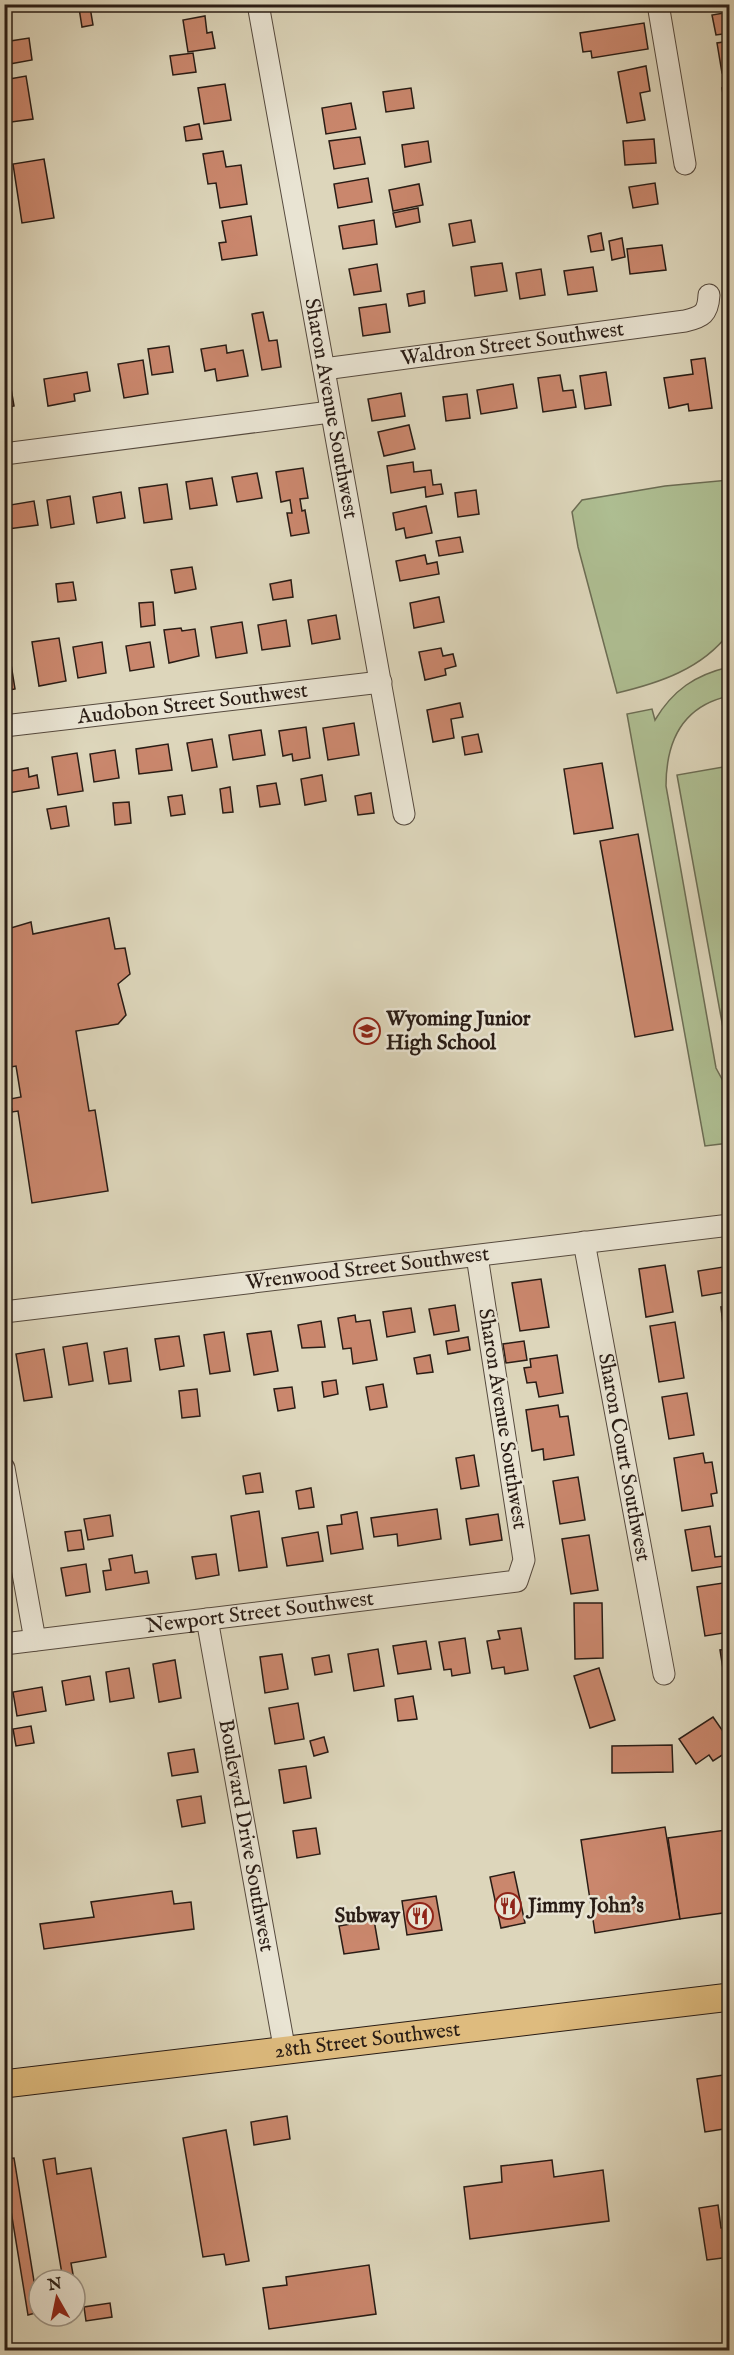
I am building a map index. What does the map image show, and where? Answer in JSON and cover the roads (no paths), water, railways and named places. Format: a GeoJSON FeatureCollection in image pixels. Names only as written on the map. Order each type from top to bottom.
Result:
{"type":"FeatureCollection","features":[{"type":"Feature","properties":{"kind":"main road","name":"28th Street Southwest"},"geometry":{"type":"LineString","coordinates":[[4,2084],[729,1997]]}},
{"type":"Feature","properties":{"kind":"street","name":"Sharon Avenue Southwest"},"geometry":{"type":"LineString","coordinates":[[258,4],[404,814]]}},
{"type":"Feature","properties":{"kind":"street"},"geometry":{"type":"LineString","coordinates":[[658,4],[686,164]]}},
{"type":"Feature","properties":{"kind":"street","name":"Waldron Street Southwest"},"geometry":{"type":"LineString","coordinates":[[324,369],[685,321],[702,316],[707,311],[709,296]]}},
{"type":"Feature","properties":{"kind":"street"},"geometry":{"type":"LineString","coordinates":[[4,454],[330,412]]}},
{"type":"Feature","properties":{"kind":"street","name":"Audobon Street Southwest"},"geometry":{"type":"LineString","coordinates":[[4,726],[381,682]]}},
{"type":"Feature","properties":{"kind":"street","name":"Wrenwood Street Southwest"},"geometry":{"type":"LineString","coordinates":[[4,1312],[729,1225]]}},
{"type":"Feature","properties":{"kind":"street","name":"Sharon Court Southwest"},"geometry":{"type":"LineString","coordinates":[[584,1242],[664,1674]]}},
{"type":"Feature","properties":{"kind":"street","name":"Sharon Avenue Southwest"},"geometry":{"type":"LineString","coordinates":[[477,1256],[524,1560],[516,1581]]}},
{"type":"Feature","properties":{"kind":"street"},"geometry":{"type":"LineString","coordinates":[[4,1468],[34,1640]]}},
{"type":"Feature","properties":{"kind":"street","name":"Newport Street Southwest"},"geometry":{"type":"LineString","coordinates":[[4,1644],[516,1581]]}},
{"type":"Feature","properties":{"kind":"street","name":"Boulevard Drive Southwest"},"geometry":{"type":"LineString","coordinates":[[207,1619],[285,2052]]}},
{"type":"Feature","properties":{"kind":"place","name":"Wyoming Junior High School"},"geometry":{"type":"Point","coordinates":[367,1031]}},
{"type":"Feature","properties":{"kind":"place","name":"Jimmy John's"},"geometry":{"type":"Point","coordinates":[508,1906]}},
{"type":"Feature","properties":{"kind":"place","name":"Subway"},"geometry":{"type":"Point","coordinates":[420,1916]}}]}
